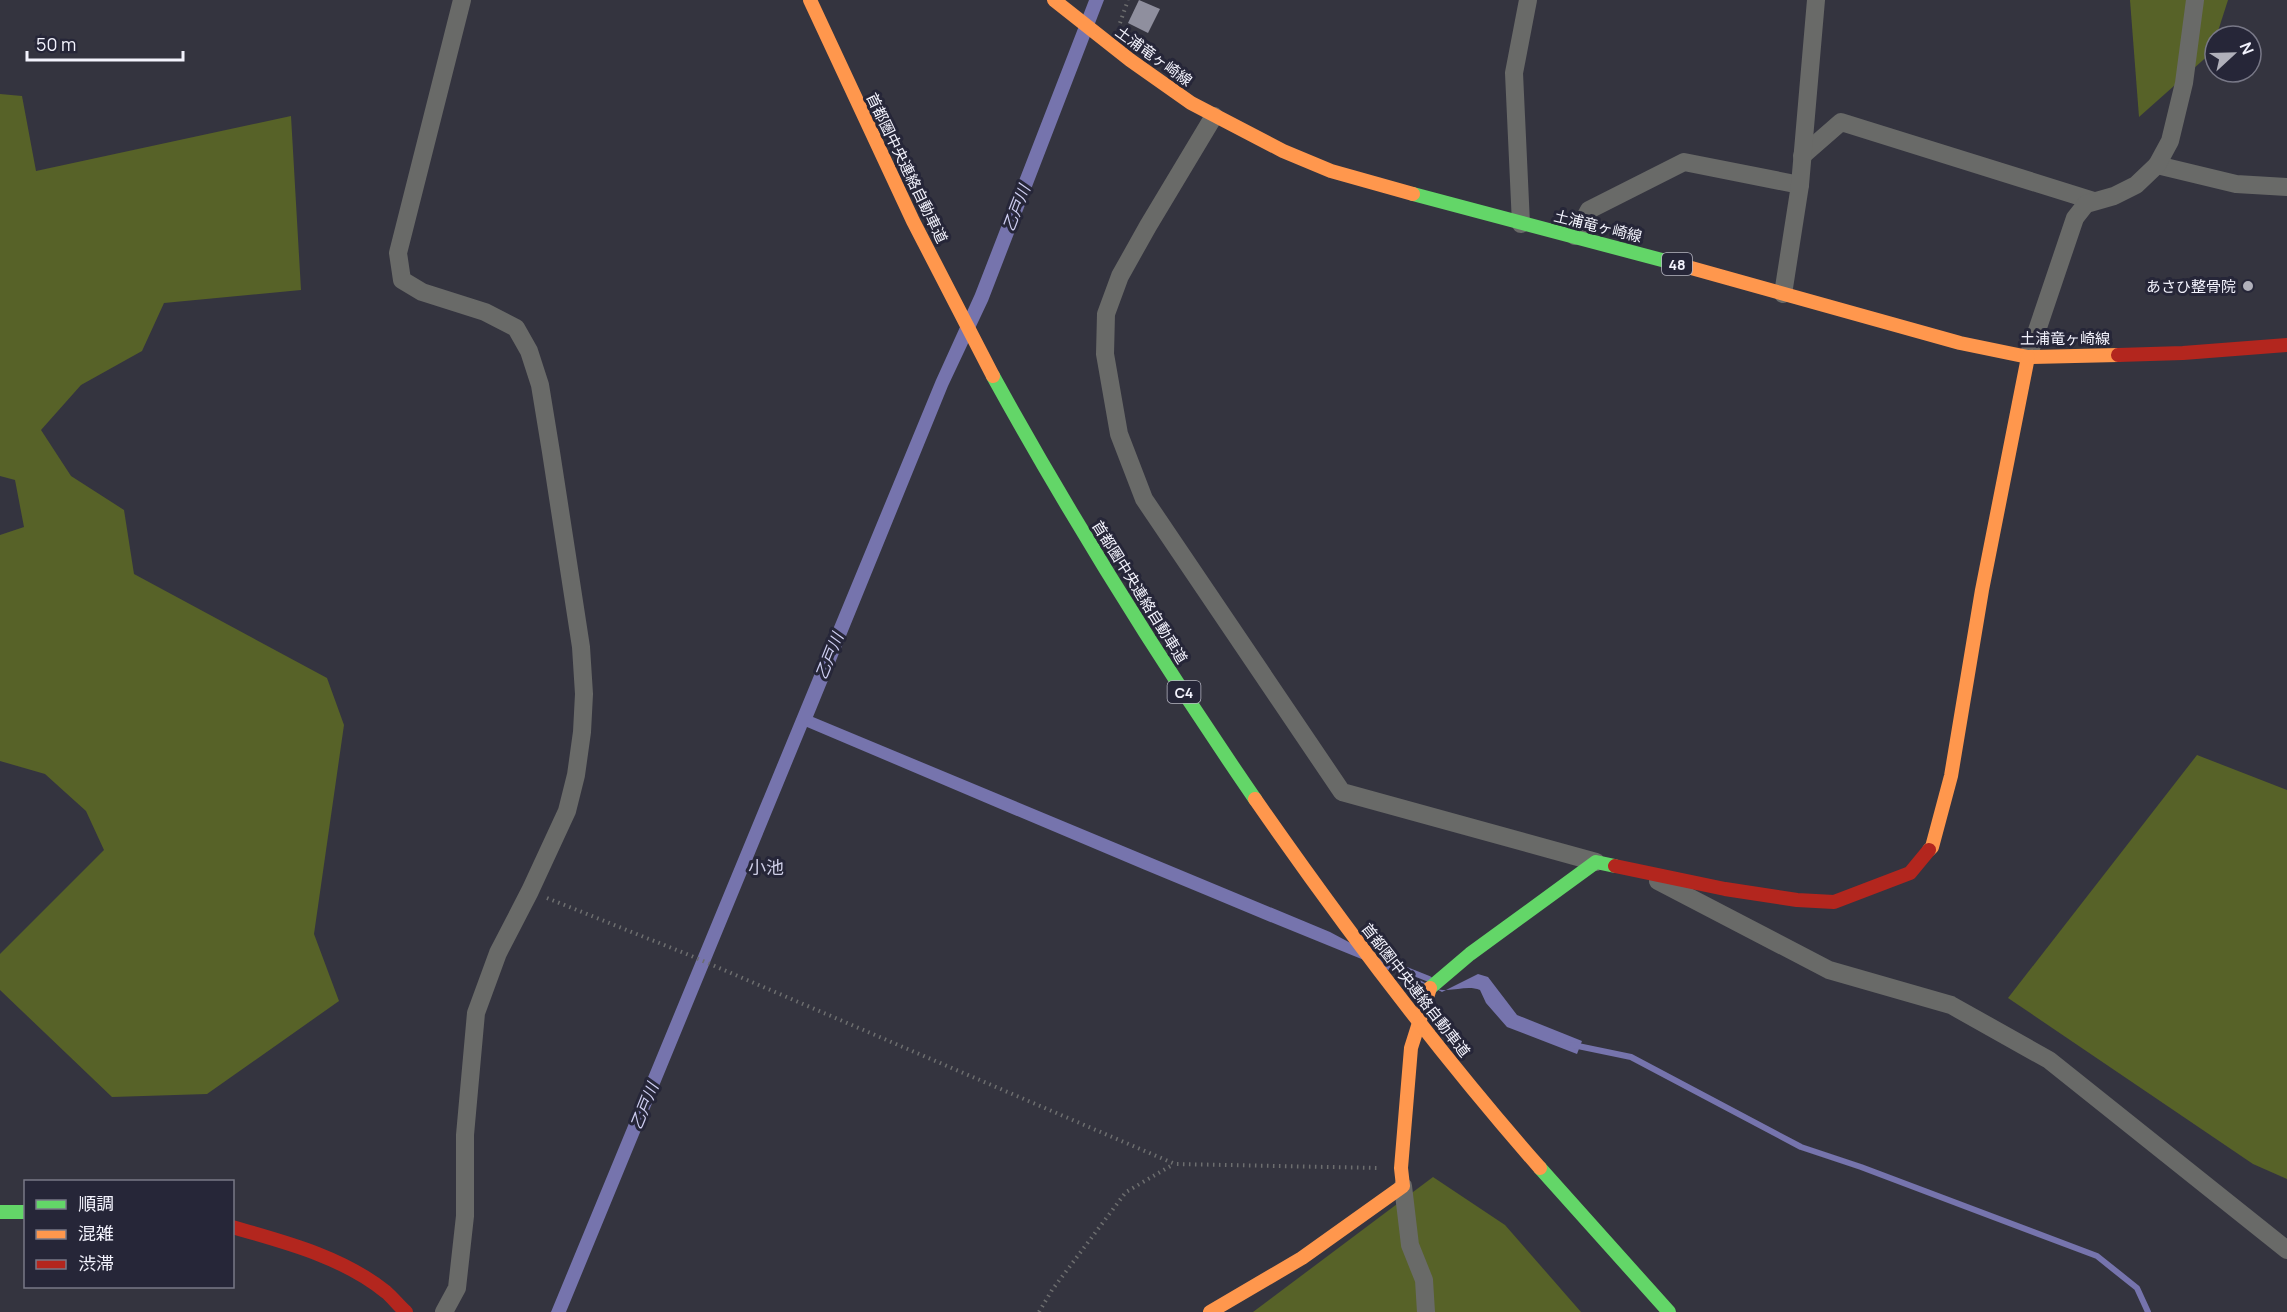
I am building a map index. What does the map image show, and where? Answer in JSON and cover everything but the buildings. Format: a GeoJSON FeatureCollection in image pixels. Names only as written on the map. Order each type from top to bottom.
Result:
{"type":"FeatureCollection","features":[{"type":"Feature","properties":{"kind":"main road","name":"首都圏中央連絡自動車道"},"geometry":{"type":"LineString","coordinates":[[810,0],[867,128],[951,296],[1039,458],[1089,542],[1188,698],[1315,885],[1462,1076],[1551,1182],[1669,1312]]}},
{"type":"Feature","properties":{"kind":"main road","name":"土浦竜ヶ崎線"},"geometry":{"type":"LineString","coordinates":[[1054,0],[1166,87],[1214,116],[1283,151],[1331,171],[1521,225],[1575,236],[1960,343],[2028,357],[2183,353],[2287,345]]}},
{"type":"Feature","properties":{"kind":"main road"},"geometry":{"type":"LineString","coordinates":[[1210,1312],[1302,1258],[1402,1177],[1411,1048],[1429,989],[1470,954],[1596,862],[1725,889],[1797,900],[1834,902],[1911,873],[1932,847],[1951,776],[1982,590],[2028,357]]}},
{"type":"Feature","properties":{"kind":"main road"},"geometry":{"type":"LineString","coordinates":[[0,1212],[24,1212]]}},
{"type":"Feature","properties":{"kind":"main road"},"geometry":{"type":"LineString","coordinates":[[234,1228],[281,1240],[342,1265],[386,1292],[406,1312]]}},
{"type":"Feature","properties":{"kind":"street"},"geometry":{"type":"LineString","coordinates":[[444,1312],[457,1288],[464,1227],[465,1135],[476,1013],[498,952],[530,891],[567,811],[576,775],[584,694],[581,647],[540,385],[529,351],[516,328],[485,312],[422,292],[402,280],[398,253],[462,0]]}},
{"type":"Feature","properties":{"kind":"street"},"geometry":{"type":"LineString","coordinates":[[1521,225],[1514,73],[1528,0]]}},
{"type":"Feature","properties":{"kind":"street"},"geometry":{"type":"LineString","coordinates":[[1783,294],[1800,185],[1815,0]]}},
{"type":"Feature","properties":{"kind":"street"},"geometry":{"type":"LineString","coordinates":[[2028,357],[2075,218],[2086,204],[2114,196],[2136,185],[2157,165],[2170,141],[2184,83],[2195,0]]}},
{"type":"Feature","properties":{"kind":"street"},"geometry":{"type":"LineString","coordinates":[[1214,116],[1120,276],[1106,315],[1105,354],[1119,434],[1144,499],[1342,792],[1596,862]]}},
{"type":"Feature","properties":{"kind":"street"},"geometry":{"type":"LineString","coordinates":[[1802,156],[1841,122],[2094,201]]}},
{"type":"Feature","properties":{"kind":"street"},"geometry":{"type":"LineString","coordinates":[[1575,236],[1589,210],[1684,162],[1800,185]]}},
{"type":"Feature","properties":{"kind":"street"},"geometry":{"type":"LineString","coordinates":[[2157,165],[2236,184],[2287,187]]}},
{"type":"Feature","properties":{"kind":"street"},"geometry":{"type":"LineString","coordinates":[[1641,872],[1829,970],[1952,1005],[2049,1060],[2287,1250]]}},
{"type":"Feature","properties":{"kind":"street"},"geometry":{"type":"LineString","coordinates":[[1402,1177],[1410,1245],[1424,1280],[1426,1312]]}},
{"type":"Feature","properties":{"kind":"path"},"geometry":{"type":"LineString","coordinates":[[530,891],[689,955],[1175,1164],[1402,1177]]}},
{"type":"Feature","properties":{"kind":"path"},"geometry":{"type":"LineString","coordinates":[[1039,1312],[1052,1290],[1126,1192],[1175,1164]]}},
{"type":"Feature","properties":{"kind":"green space"},"geometry":{"type":"Polygon","coordinates":[[[2130,0],[2228,0],[2220,24],[2203,24],[2203,60],[2139,117],[2130,0]]]}},
{"type":"Feature","properties":{"kind":"green space"},"geometry":{"type":"Polygon","coordinates":[[[0,94],[22,96],[36,171],[291,116],[301,290],[164,303],[142,351],[81,385],[41,430],[71,476],[124,510],[134,574],[327,678],[344,725],[314,934],[339,1001],[207,1094],[112,1097],[0,990],[0,954],[104,850],[86,811],[45,774],[0,761],[0,535],[24,527],[15,480],[0,476],[0,94]]]}},
{"type":"Feature","properties":{"kind":"green space"},"geometry":{"type":"Polygon","coordinates":[[[2197,755],[2287,790],[2287,1179],[2253,1164],[2008,998],[2197,755]]]}},
{"type":"Feature","properties":{"kind":"green space"},"geometry":{"type":"Polygon","coordinates":[[[1433,1177],[1505,1225],[1581,1312],[1253,1312],[1433,1177]]]}},
{"type":"Feature","properties":{"kind":"water","name":"乙戸川"},"geometry":{"type":"Polygon","coordinates":[[[1089,0],[1104,0],[988,301],[948,386],[813,717],[1330,932],[1435,988],[1353,956],[807,727],[566,1312],[551,1312],[936,380],[975,294],[1089,0]]]}},
{"type":"Feature","properties":{"kind":"water"},"geometry":{"type":"Polygon","coordinates":[[[1478,974],[1488,977],[1517,1015],[1582,1041],[1577,1054],[1507,1027],[1486,1003],[1480,990],[1468,988],[1446,990],[1478,974]]]}},
{"type":"Feature","properties":{"kind":"waterway"},"geometry":{"type":"LineString","coordinates":[[1389,963],[1429,979]]}},
{"type":"Feature","properties":{"kind":"waterway"},"geometry":{"type":"LineString","coordinates":[[1573,1045],[1631,1057],[1801,1147],[1861,1167],[2097,1256],[2137,1288],[2148,1312]]}},
{"type":"Feature","properties":{"kind":"traffic: fast"},"geometry":{"type":"LineString","coordinates":[[1413,194],[1677,264]]}},
{"type":"Feature","properties":{"kind":"traffic: fast"},"geometry":{"type":"LineString","coordinates":[[993,376],[1054,484],[1119,590],[1255,799]]}},
{"type":"Feature","properties":{"kind":"traffic: fast"},"geometry":{"type":"LineString","coordinates":[[1430,988],[1470,954],[1596,862],[1615,866]]}},
{"type":"Feature","properties":{"kind":"traffic: fast"},"geometry":{"type":"LineString","coordinates":[[1540,1168],[1669,1312]]}},
{"type":"Feature","properties":{"kind":"traffic: fast"},"geometry":{"type":"LineString","coordinates":[[0,1212],[24,1212]]}},
{"type":"Feature","properties":{"kind":"traffic: slow"},"geometry":{"type":"LineString","coordinates":[[810,0],[913,221],[993,376]]}},
{"type":"Feature","properties":{"kind":"traffic: slow"},"geometry":{"type":"LineString","coordinates":[[1054,0],[1130,60],[1191,103],[1283,151],[1331,171],[1413,194]]}},
{"type":"Feature","properties":{"kind":"traffic: slow"},"geometry":{"type":"LineString","coordinates":[[1677,264],[1960,343],[2028,357],[2118,355]]}},
{"type":"Feature","properties":{"kind":"traffic: slow"},"geometry":{"type":"LineString","coordinates":[[1929,850],[1932,847],[1951,776],[1982,590],[2028,357]]}},
{"type":"Feature","properties":{"kind":"traffic: slow"},"geometry":{"type":"LineString","coordinates":[[1255,799],[1392,988],[1540,1168]]}},
{"type":"Feature","properties":{"kind":"traffic: slow"},"geometry":{"type":"LineString","coordinates":[[1210,1312],[1302,1258],[1403,1186],[1401,1168],[1411,1048],[1430,988]]}},
{"type":"Feature","properties":{"kind":"traffic: jam"},"geometry":{"type":"LineString","coordinates":[[2118,355],[2183,353],[2287,345]]}},
{"type":"Feature","properties":{"kind":"traffic: jam"},"geometry":{"type":"LineString","coordinates":[[1615,866],[1725,889],[1797,900],[1834,902],[1910,873],[1929,850]]}},
{"type":"Feature","properties":{"kind":"traffic: jam"},"geometry":{"type":"LineString","coordinates":[[234,1228],[313,1252],[351,1269],[386,1292],[406,1312]]}},
{"type":"Feature","properties":{"kind":"place","name":"あさひ整骨院"},"geometry":{"type":"Point","coordinates":[2248,286]}},
{"type":"Feature","properties":{"kind":"district","name":"小池"},"geometry":{"type":"Point","coordinates":[766,867]}}]}
